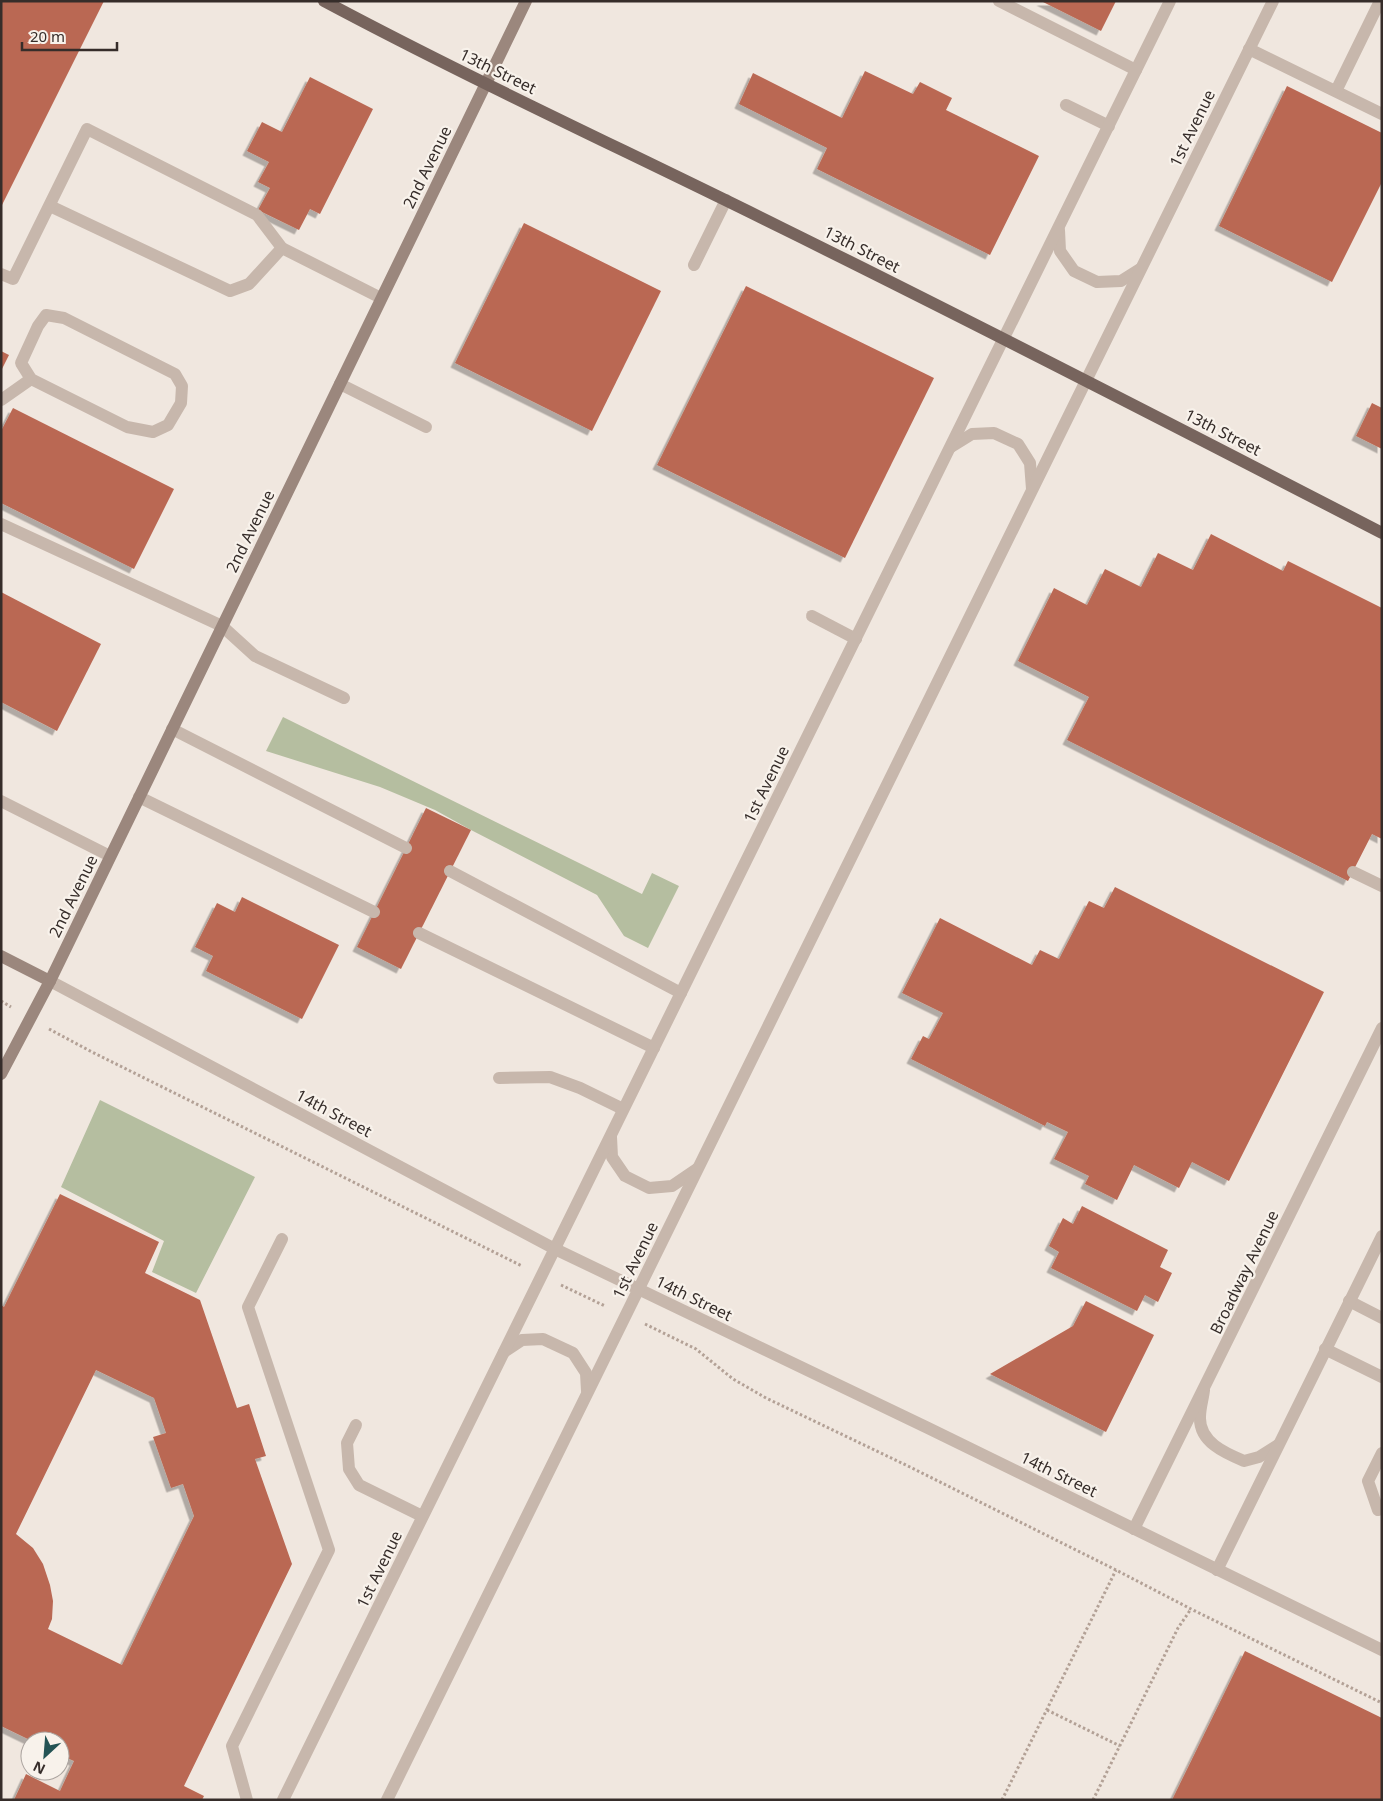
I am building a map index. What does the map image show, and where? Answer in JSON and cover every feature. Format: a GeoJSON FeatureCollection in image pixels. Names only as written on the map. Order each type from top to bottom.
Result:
{"type":"FeatureCollection","features":[{"type":"Feature","properties":{"kind":"main road","name":"13th Street"},"geometry":{"type":"LineString","coordinates":[[327,2],[485,84],[726,200],[1004,338],[1382,533]]}},
{"type":"Feature","properties":{"kind":"main road","name":"2nd Avenue"},"geometry":{"type":"LineString","coordinates":[[1,1074],[50,981],[525,2]]}},
{"type":"Feature","properties":{"kind":"main road","name":"14th Street"},"geometry":{"type":"LineString","coordinates":[[1,956],[50,981]]}},
{"type":"Feature","properties":{"kind":"street"},"geometry":{"type":"LineString","coordinates":[[999,1],[1136,70]]}},
{"type":"Feature","properties":{"kind":"street","name":"1st Avenue"},"geometry":{"type":"LineString","coordinates":[[283,1800],[1170,1]]}},
{"type":"Feature","properties":{"kind":"street","name":"1st Avenue"},"geometry":{"type":"LineString","coordinates":[[387,1800],[1272,1]]}},
{"type":"Feature","properties":{"kind":"street"},"geometry":{"type":"LineString","coordinates":[[1336,91],[1380,1]]}},
{"type":"Feature","properties":{"kind":"street"},"geometry":{"type":"LineString","coordinates":[[1249,49],[1382,114]]}},
{"type":"Feature","properties":{"kind":"street"},"geometry":{"type":"LineString","coordinates":[[1066,105],[1109,126]]}},
{"type":"Feature","properties":{"kind":"street"},"geometry":{"type":"LineString","coordinates":[[1,274],[13,280],[86,129],[257,215],[282,248],[381,298]]}},
{"type":"Feature","properties":{"kind":"street"},"geometry":{"type":"LineString","coordinates":[[694,265],[726,200]]}},
{"type":"Feature","properties":{"kind":"street"},"geometry":{"type":"LineString","coordinates":[[50,206],[230,291],[249,284],[282,248]]}},
{"type":"Feature","properties":{"kind":"street"},"geometry":{"type":"LineString","coordinates":[[1059,228],[1060,250],[1074,272],[1096,282],[1122,281],[1141,268]]}},
{"type":"Feature","properties":{"kind":"street"},"geometry":{"type":"LineString","coordinates":[[46,315],[64,318],[175,374],[182,386],[181,403],[168,425],[153,432],[127,427],[31,379],[21,363],[38,326],[46,315]]}},
{"type":"Feature","properties":{"kind":"street"},"geometry":{"type":"LineString","coordinates":[[1,400],[31,379]]}},
{"type":"Feature","properties":{"kind":"street"},"geometry":{"type":"LineString","coordinates":[[340,384],[426,426]]}},
{"type":"Feature","properties":{"kind":"street"},"geometry":{"type":"LineString","coordinates":[[950,448],[972,434],[994,433],[1018,444],[1030,463],[1032,489]]}},
{"type":"Feature","properties":{"kind":"street"},"geometry":{"type":"LineString","coordinates":[[1,524],[222,626],[255,656],[344,698]]}},
{"type":"Feature","properties":{"kind":"street"},"geometry":{"type":"LineString","coordinates":[[812,616],[856,638]]}},
{"type":"Feature","properties":{"kind":"street"},"geometry":{"type":"LineString","coordinates":[[172,729],[406,848]]}},
{"type":"Feature","properties":{"kind":"street"},"geometry":{"type":"LineString","coordinates":[[139,797],[374,912]]}},
{"type":"Feature","properties":{"kind":"street"},"geometry":{"type":"LineString","coordinates":[[1,801],[110,856]]}},
{"type":"Feature","properties":{"kind":"street"},"geometry":{"type":"LineString","coordinates":[[450,871],[681,993]]}},
{"type":"Feature","properties":{"kind":"street"},"geometry":{"type":"LineString","coordinates":[[1353,872],[1382,886]]}},
{"type":"Feature","properties":{"kind":"street"},"geometry":{"type":"LineString","coordinates":[[419,934],[654,1048]]}},
{"type":"Feature","properties":{"kind":"street","name":"14th Street"},"geometry":{"type":"LineString","coordinates":[[50,981],[555,1249],[928,1428],[1382,1650]]}},
{"type":"Feature","properties":{"kind":"street","name":"Broadway Avenue"},"geometry":{"type":"LineString","coordinates":[[1134,1530],[1382,1028]]}},
{"type":"Feature","properties":{"kind":"street"},"geometry":{"type":"LineString","coordinates":[[499,1078],[550,1077],[580,1088],[624,1109]]}},
{"type":"Feature","properties":{"kind":"street"},"geometry":{"type":"LineString","coordinates":[[611,1135],[612,1157],[625,1176],[648,1188],[672,1186],[698,1169]]}},
{"type":"Feature","properties":{"kind":"street"},"geometry":{"type":"LineString","coordinates":[[1217,1570],[1382,1236]]}},
{"type":"Feature","properties":{"kind":"street"},"geometry":{"type":"LineString","coordinates":[[247,1800],[232,1746],[329,1550],[248,1306],[282,1239]]}},
{"type":"Feature","properties":{"kind":"street"},"geometry":{"type":"LineString","coordinates":[[1349,1301],[1382,1318]]}},
{"type":"Feature","properties":{"kind":"street"},"geometry":{"type":"LineString","coordinates":[[504,1352],[522,1340],[544,1339],[573,1353],[586,1373],[588,1393]]}},
{"type":"Feature","properties":{"kind":"street"},"geometry":{"type":"LineString","coordinates":[[1325,1349],[1382,1377]]}},
{"type":"Feature","properties":{"kind":"street"},"geometry":{"type":"LineString","coordinates":[[1204,1390],[1200,1419],[1204,1434],[1214,1446],[1244,1461],[1259,1457],[1278,1445]]}},
{"type":"Feature","properties":{"kind":"street"},"geometry":{"type":"LineString","coordinates":[[356,1425],[347,1443],[349,1470],[359,1485],[422,1516]]}},
{"type":"Feature","properties":{"kind":"street"},"geometry":{"type":"LineString","coordinates":[[1378,1510],[1368,1481],[1382,1453]]}},
{"type":"Feature","properties":{"kind":"path"},"geometry":{"type":"LineString","coordinates":[[1,1001],[109,1061],[541,1275],[625,1316],[664,1332],[696,1350],[733,1379],[766,1398],[910,1467],[1382,1703]]}},
{"type":"Feature","properties":{"kind":"path"},"geometry":{"type":"LineString","coordinates":[[1002,1800],[1116,1570]]}},
{"type":"Feature","properties":{"kind":"path"},"geometry":{"type":"LineString","coordinates":[[1093,1800],[1178,1628],[1191,1609]]}},
{"type":"Feature","properties":{"kind":"path"},"geometry":{"type":"LineString","coordinates":[[1047,1710],[1120,1746]]}},
{"type":"Feature","properties":{"kind":"green space"},"geometry":{"type":"Polygon","coordinates":[[[283,717],[642,894],[652,873],[679,886],[648,948],[624,936],[597,895],[435,810],[380,787],[266,751],[283,717]]]}},
{"type":"Feature","properties":{"kind":"green space"},"geometry":{"type":"Polygon","coordinates":[[[100,1100],[255,1177],[196,1293],[152,1272],[164,1241],[61,1187],[100,1100]]]}},
{"type":"Feature","properties":{"kind":"building"},"geometry":{"type":"Polygon","coordinates":[[[1,1],[104,1],[1,207],[1,1]]]}},
{"type":"Feature","properties":{"kind":"building"},"geometry":{"type":"Polygon","coordinates":[[[1041,1],[1116,1],[1101,31],[1041,1]]]}},
{"type":"Feature","properties":{"kind":"building"},"geometry":{"type":"Polygon","coordinates":[[[865,71],[913,94],[920,82],[952,98],[946,110],[1039,156],[990,255],[817,169],[827,148],[739,104],[753,73],[842,118],[865,71]]]}},
{"type":"Feature","properties":{"kind":"building"},"geometry":{"type":"Polygon","coordinates":[[[310,77],[373,109],[320,214],[310,209],[299,230],[258,210],[270,188],[258,182],[269,162],[247,151],[262,122],[282,132],[310,77]]]}},
{"type":"Feature","properties":{"kind":"building"},"geometry":{"type":"Polygon","coordinates":[[[1287,86],[1382,133],[1382,182],[1332,282],[1219,226],[1287,86]]]}},
{"type":"Feature","properties":{"kind":"building"},"geometry":{"type":"Polygon","coordinates":[[[524,223],[661,291],[592,431],[455,363],[524,223]]]}},
{"type":"Feature","properties":{"kind":"building"},"geometry":{"type":"Polygon","coordinates":[[[746,286],[934,378],[845,558],[657,465],[746,286]]]}},
{"type":"Feature","properties":{"kind":"building"},"geometry":{"type":"Polygon","coordinates":[[[1,351],[9,355],[1,371],[1,351]]]}},
{"type":"Feature","properties":{"kind":"building"},"geometry":{"type":"Polygon","coordinates":[[[1372,403],[1382,408],[1382,449],[1356,436],[1372,403]]]}},
{"type":"Feature","properties":{"kind":"building"},"geometry":{"type":"Polygon","coordinates":[[[13,408],[174,489],[134,569],[1,503],[1,431],[13,408]]]}},
{"type":"Feature","properties":{"kind":"building"},"geometry":{"type":"Polygon","coordinates":[[[1211,534],[1283,571],[1288,561],[1382,608],[1382,839],[1372,834],[1348,881],[1067,740],[1089,697],[1018,661],[1054,588],[1087,605],[1105,569],[1141,587],[1158,553],[1193,570],[1211,534]]]}},
{"type":"Feature","properties":{"kind":"building"},"geometry":{"type":"Polygon","coordinates":[[[1,592],[101,644],[57,731],[1,702],[1,592]]]}},
{"type":"Feature","properties":{"kind":"building"},"geometry":{"type":"Polygon","coordinates":[[[426,808],[471,830],[401,969],[357,947],[426,808]]]}},
{"type":"Feature","properties":{"kind":"building"},"geometry":{"type":"Polygon","coordinates":[[[1115,887],[1324,992],[1229,1181],[1192,1162],[1179,1188],[1134,1165],[1117,1200],[1085,1184],[1089,1176],[1054,1159],[1068,1132],[1047,1122],[1045,1126],[911,1059],[923,1036],[929,1039],[943,1013],[902,993],[940,918],[1032,965],[1040,950],[1059,959],[1089,901],[1104,908],[1115,887]]]}},
{"type":"Feature","properties":{"kind":"building"},"geometry":{"type":"Polygon","coordinates":[[[242,897],[339,945],[302,1019],[206,971],[213,956],[195,947],[217,903],[235,912],[242,897]]]}},
{"type":"Feature","properties":{"kind":"building"},"geometry":{"type":"Polygon","coordinates":[[[60,1194],[159,1242],[145,1273],[200,1300],[237,1408],[249,1404],[266,1456],[255,1459],[292,1564],[184,1786],[204,1796],[202,1800],[14,1800],[23,1781],[40,1781],[60,1791],[65,1781],[70,1781],[70,1770],[74,1761],[70,1759],[70,1731],[20,1731],[20,1735],[1,1726],[1,1305],[4,1307],[60,1194]],[[96,1370],[16,1534],[33,1548],[43,1564],[53,1601],[52,1619],[48,1629],[122,1665],[194,1516],[183,1484],[171,1488],[153,1437],[166,1433],[154,1398],[96,1370]]]}},
{"type":"Feature","properties":{"kind":"building"},"geometry":{"type":"Polygon","coordinates":[[[1082,1206],[1168,1250],[1160,1267],[1172,1273],[1158,1302],[1145,1295],[1137,1311],[1051,1268],[1059,1252],[1049,1246],[1063,1218],[1073,1224],[1082,1206]]]}},
{"type":"Feature","properties":{"kind":"building"},"geometry":{"type":"Polygon","coordinates":[[[1086,1301],[1154,1335],[1106,1432],[990,1374],[1073,1326],[1086,1301]]]}},
{"type":"Feature","properties":{"kind":"building"},"geometry":{"type":"Polygon","coordinates":[[[1245,1651],[1382,1718],[1382,1800],[1172,1800],[1245,1651]]]}}]}
